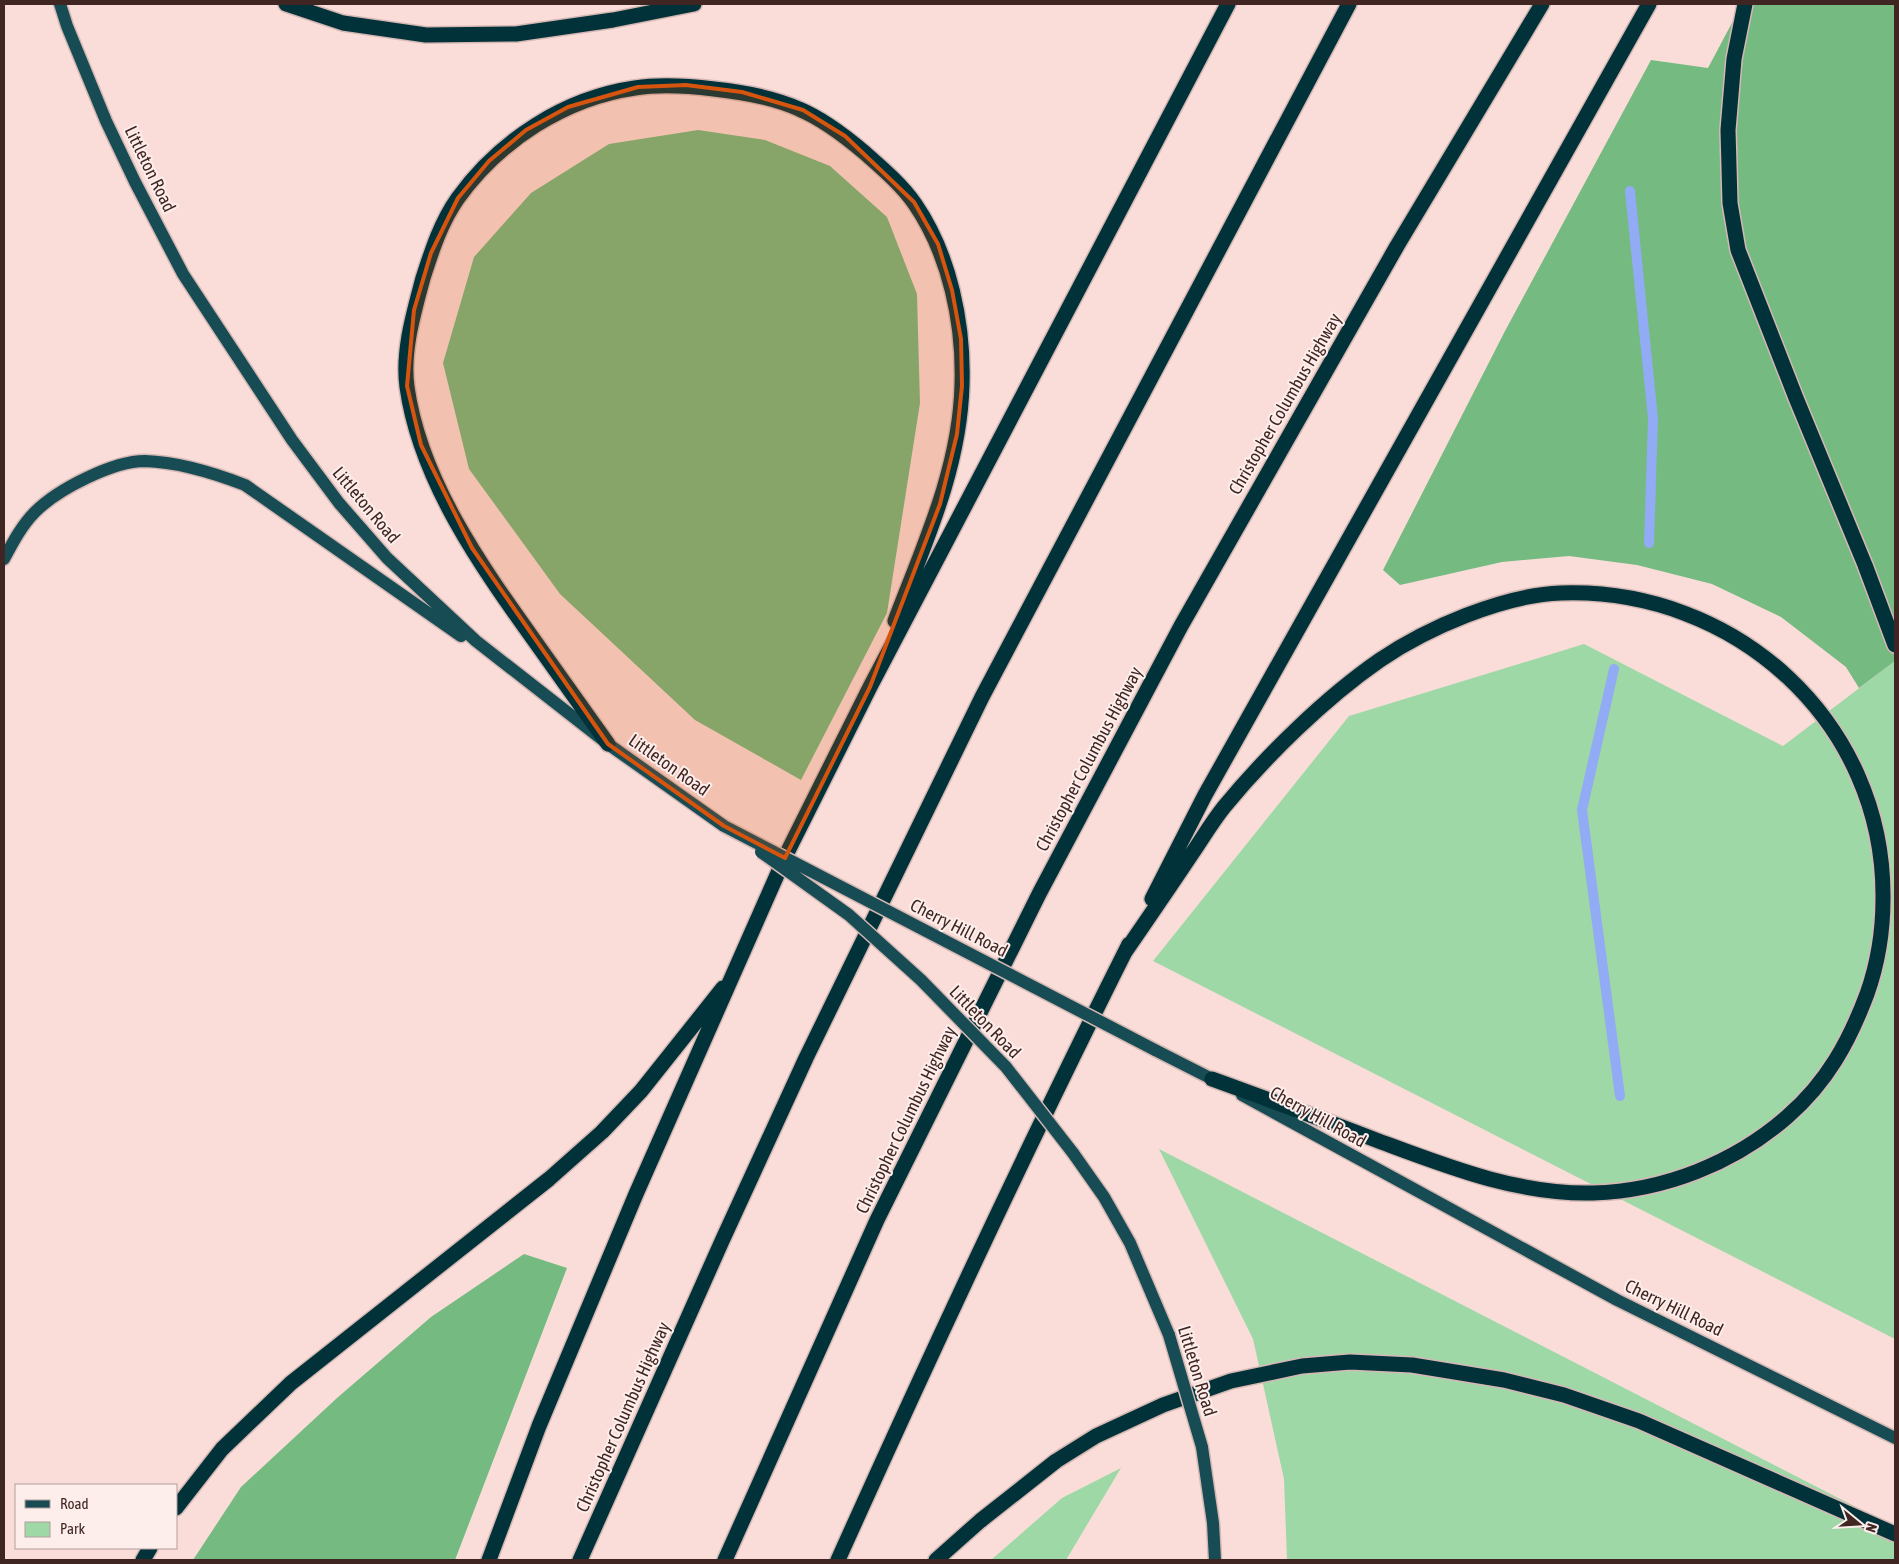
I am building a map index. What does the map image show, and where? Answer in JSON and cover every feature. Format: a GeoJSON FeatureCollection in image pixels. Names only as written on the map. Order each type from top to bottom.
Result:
{"type":"FeatureCollection","features":[{"type":"Feature","properties":{"kind":"highway"},"geometry":{"type":"LineString","coordinates":[[286,4],[343,23],[426,35],[516,34],[613,20],[694,4]]}},
{"type":"Feature","properties":{"kind":"highway"},"geometry":{"type":"LineString","coordinates":[[489,1560],[539,1426],[636,1194],[786,857],[870,687],[1228,4]]}},
{"type":"Feature","properties":{"kind":"highway","name":"Christopher Columbus Highway"},"geometry":{"type":"LineString","coordinates":[[580,1560],[806,1058],[982,697],[1349,4]]}},
{"type":"Feature","properties":{"kind":"highway","name":"Christopher Columbus Highway"},"geometry":{"type":"LineString","coordinates":[[725,1560],[877,1220],[1039,894],[1181,626],[1397,246],[1542,4]]}},
{"type":"Feature","properties":{"kind":"highway"},"geometry":{"type":"LineString","coordinates":[[838,1560],[913,1392],[1003,1200],[1125,952],[1205,795],[1649,4]]}},
{"type":"Feature","properties":{"kind":"highway"},"geometry":{"type":"LineString","coordinates":[[1745,4],[1734,59],[1728,130],[1730,203],[1738,250],[1796,398],[1865,564],[1895,645]]}},
{"type":"Feature","properties":{"kind":"highway"},"geometry":{"type":"LineString","coordinates":[[608,744],[506,600],[472,548],[443,496],[421,445],[407,386],[406,358],[414,310],[431,253],[446,219],[458,198],[489,162],[526,130],[568,107],[603,95],[638,87],[686,85],[742,92],[803,110],[845,136],[881,167],[914,202],[938,244],[952,290],[961,339],[962,386],[957,434],[940,504],[870,687]]}},
{"type":"Feature","properties":{"kind":"highway"},"geometry":{"type":"LineString","coordinates":[[1125,952],[1223,809],[1285,741],[1339,692],[1378,661],[1442,626],[1475,612],[1510,601],[1557,593],[1606,594],[1653,602],[1699,618],[1742,641],[1781,670],[1818,708],[1838,736],[1853,764],[1866,794],[1876,826],[1884,874],[1883,931],[1873,978],[1856,1023],[1834,1065],[1804,1102],[1773,1130],[1740,1152],[1707,1168],[1663,1183],[1619,1192],[1588,1194],[1542,1190],[1471,1174],[1212,1079]]}},
{"type":"Feature","properties":{"kind":"highway"},"geometry":{"type":"LineString","coordinates":[[178,1505],[222,1449],[291,1383],[549,1179],[602,1132],[641,1091],[736,971]]}},
{"type":"Feature","properties":{"kind":"highway"},"geometry":{"type":"LineString","coordinates":[[936,1560],[980,1521],[1056,1461],[1096,1436],[1162,1405],[1231,1381],[1302,1366],[1350,1362],[1412,1365],[1504,1380],[1564,1395],[1639,1421],[1895,1534]]}},
{"type":"Feature","properties":{"kind":"highway"},"geometry":{"type":"LineString","coordinates":[[143,1560],[149,1549]]}},
{"type":"Feature","properties":{"kind":"main road","name":"Littleton Road"},"geometry":{"type":"LineString","coordinates":[[60,4],[106,122],[183,274],[292,440],[339,503],[387,558],[476,641],[527,682],[608,744],[849,915],[920,980],[1006,1067],[1073,1152],[1104,1197],[1130,1242],[1169,1335],[1202,1447],[1213,1523],[1215,1560]]}},
{"type":"Feature","properties":{"kind":"main road"},"geometry":{"type":"LineString","coordinates":[[4,559],[20,530],[35,512],[54,496],[75,483],[109,468],[143,461],[214,473],[245,485],[527,682]]}},
{"type":"Feature","properties":{"kind":"main road","name":"Cherry Hill Road"},"geometry":{"type":"LineString","coordinates":[[724,826],[1212,1079],[1617,1300],[1895,1438]]}},
{"type":"Feature","properties":{"kind":"highlighted area"},"geometry":{"type":"Polygon","coordinates":[[[686,85],[742,92],[803,110],[845,136],[914,202],[938,244],[952,290],[961,339],[962,386],[957,434],[940,504],[870,687],[785,858],[724,826],[608,744],[472,548],[421,445],[407,386],[414,310],[431,253],[458,198],[489,161],[526,130],[568,107],[638,87],[686,85]]]}},
{"type":"Feature","properties":{"kind":"green space"},"geometry":{"type":"Polygon","coordinates":[[[1742,4],[1895,4],[1895,661],[1859,688],[1846,667],[1781,617],[1712,584],[1637,565],[1569,556],[1502,562],[1400,585],[1383,570],[1505,331],[1651,60],[1708,68],[1742,4]]]}},
{"type":"Feature","properties":{"kind":"green space"},"geometry":{"type":"Polygon","coordinates":[[[698,130],[765,140],[830,166],[887,217],[917,294],[920,403],[887,613],[801,780],[695,720],[560,594],[469,469],[443,363],[474,257],[531,193],[609,144],[698,130]]]}},
{"type":"Feature","properties":{"kind":"green space"},"geometry":{"type":"Polygon","coordinates":[[[1584,644],[1783,746],[1895,661],[1895,1339],[1153,961],[1349,716],[1584,644]]]}},
{"type":"Feature","properties":{"kind":"green space"},"geometry":{"type":"Polygon","coordinates":[[[1159,1149],[1895,1527],[1895,1560],[1287,1560],[1284,1479],[1253,1339],[1159,1149]]]}},
{"type":"Feature","properties":{"kind":"green space"},"geometry":{"type":"Polygon","coordinates":[[[524,1254],[567,1268],[455,1560],[193,1560],[241,1487],[337,1398],[431,1317],[524,1254]]]}},
{"type":"Feature","properties":{"kind":"green space"},"geometry":{"type":"Polygon","coordinates":[[[1121,1468],[1066,1560],[991,1560],[1062,1498],[1121,1468]]]}},
{"type":"Feature","properties":{"kind":"waterway"},"geometry":{"type":"LineString","coordinates":[[1630,191],[1653,419],[1649,543]]}},
{"type":"Feature","properties":{"kind":"waterway"},"geometry":{"type":"LineString","coordinates":[[1614,669],[1582,810],[1620,1096]]}}]}
